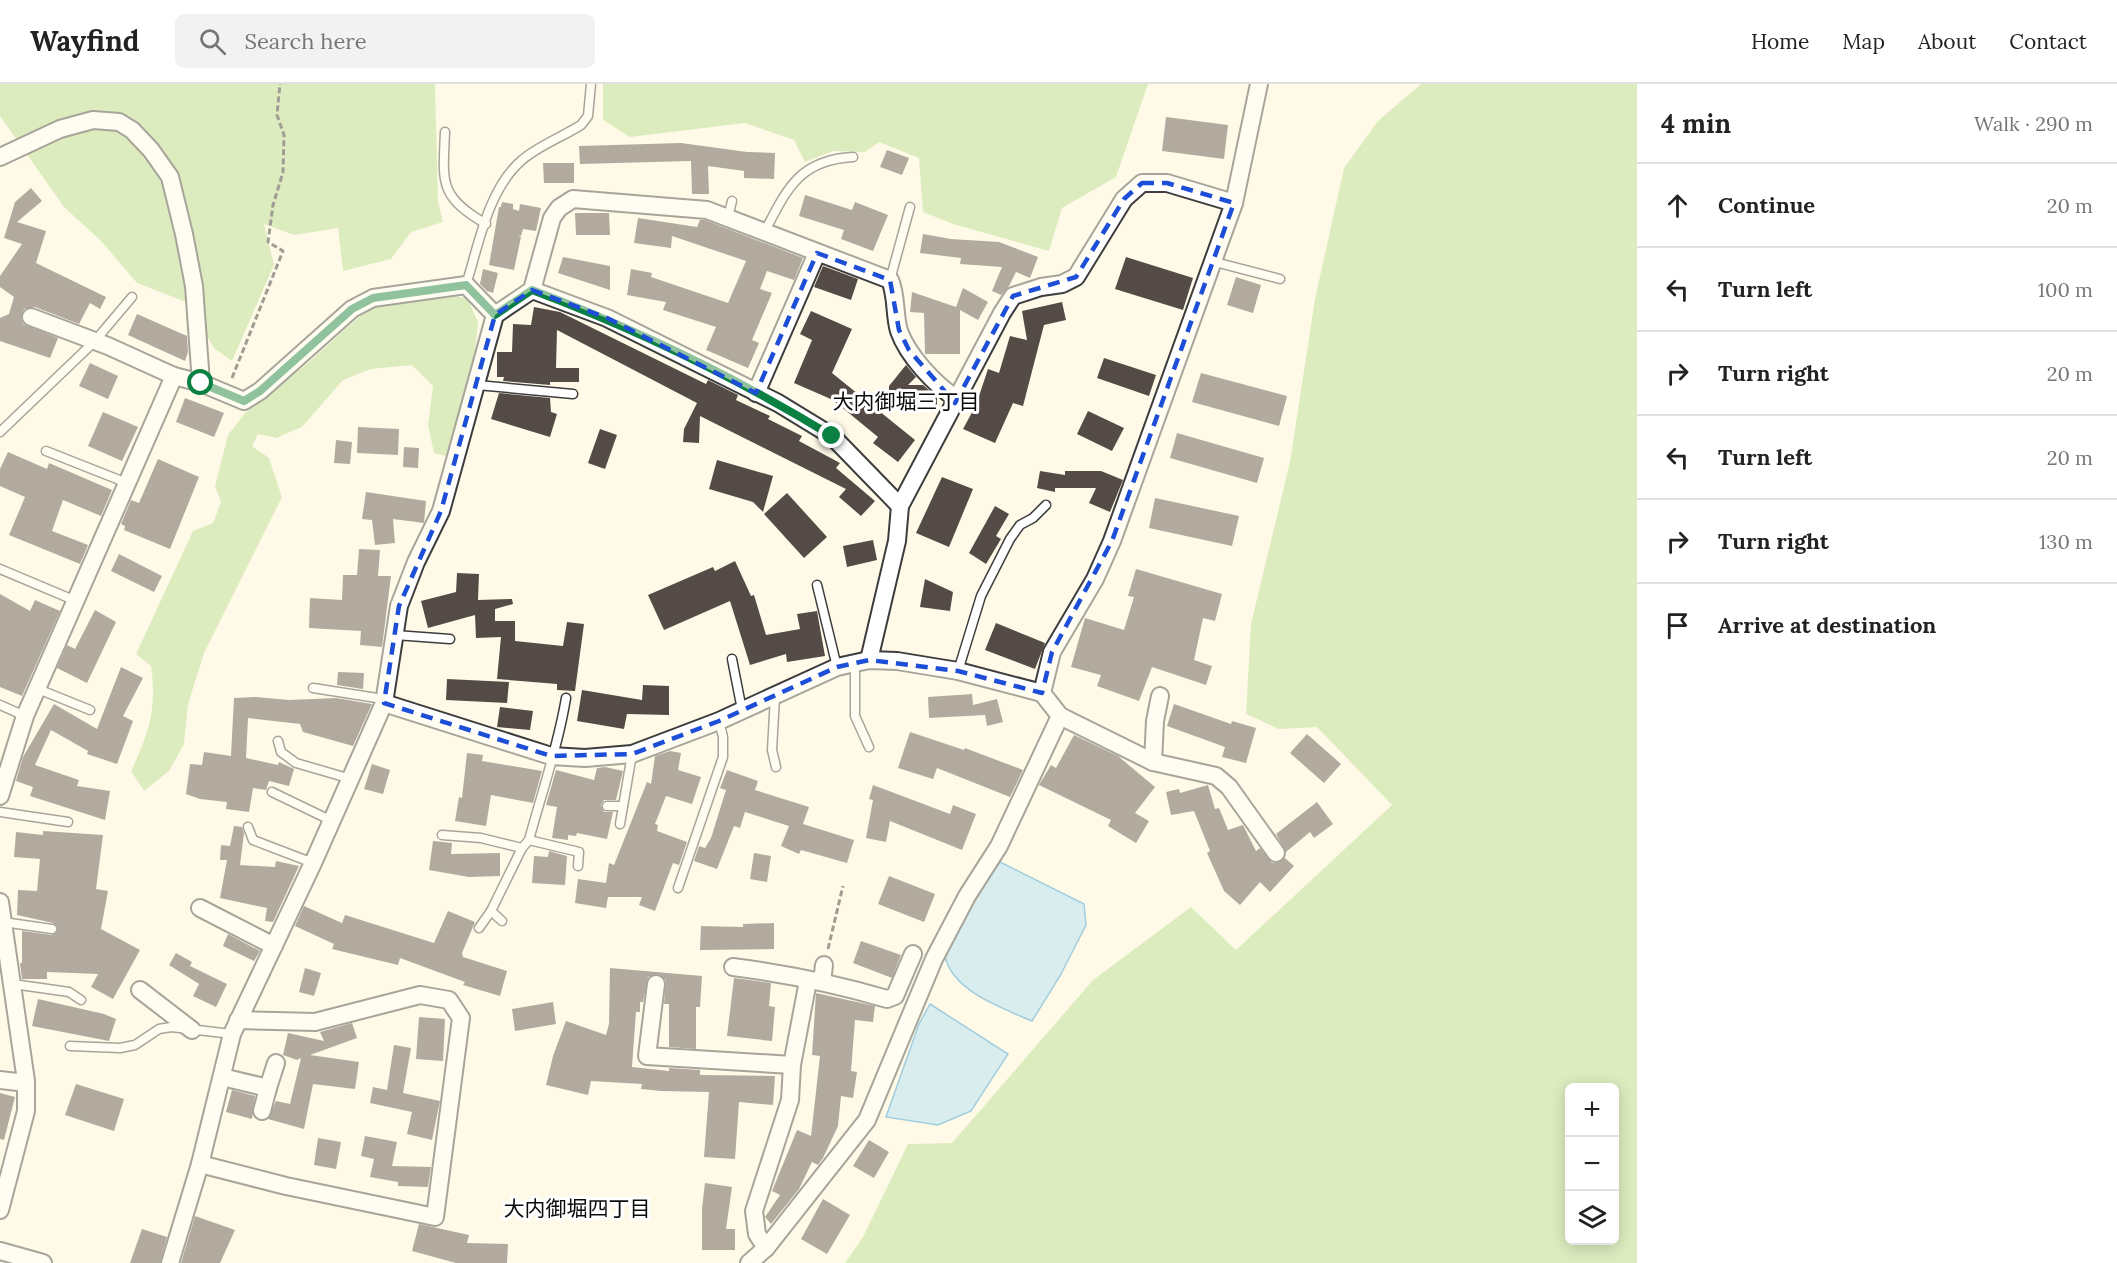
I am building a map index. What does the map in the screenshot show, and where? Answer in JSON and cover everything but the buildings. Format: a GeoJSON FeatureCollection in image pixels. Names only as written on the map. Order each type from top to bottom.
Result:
{"type":"FeatureCollection","features":[{"type":"Feature","properties":{"kind":"street"},"geometry":{"type":"LineString","coordinates":[[1042,693],[1052,652],[1095,579],[1112,541],[1215,262],[1234,203],[1259,84]]}},
{"type":"Feature","properties":{"kind":"street"},"geometry":{"type":"LineString","coordinates":[[0,157],[60,129],[93,120],[119,122],[132,130],[151,150],[171,177],[184,234],[194,286],[201,383]]}},
{"type":"Feature","properties":{"kind":"street"},"geometry":{"type":"LineString","coordinates":[[862,662],[897,541],[900,506],[1013,296],[1041,287],[1062,284],[1076,277],[1124,199],[1142,183],[1167,183],[1234,203]]}},
{"type":"Feature","properties":{"kind":"street"},"geometry":{"type":"LineString","coordinates":[[170,1263],[200,1164],[235,1027],[313,863],[384,704],[399,606],[416,562],[441,511],[495,315],[532,290],[552,218],[559,208],[573,199],[707,210],[730,209],[765,231],[890,280],[895,291],[899,330],[909,350],[944,391],[957,399]]}},
{"type":"Feature","properties":{"kind":"street"},"geometry":{"type":"LineString","coordinates":[[756,393],[817,253]]}},
{"type":"Feature","properties":{"kind":"street"},"geometry":{"type":"LineString","coordinates":[[31,317],[174,376],[201,383],[225,395],[244,401],[260,391],[352,309],[373,298],[466,285],[495,315]]}},
{"type":"Feature","properties":{"kind":"street"},"geometry":{"type":"LineString","coordinates":[[532,290],[607,318],[756,393],[832,436],[900,506]]}},
{"type":"Feature","properties":{"kind":"street"},"geometry":{"type":"LineString","coordinates":[[0,796],[26,716],[174,376]]}},
{"type":"Feature","properties":{"kind":"street"},"geometry":{"type":"LineString","coordinates":[[384,704],[551,756],[585,758],[632,754],[719,721],[837,667],[862,662],[897,661],[958,671],[1042,693],[1059,716],[1153,762],[1216,776],[1229,787],[1276,854]]}},
{"type":"Feature","properties":{"kind":"street"},"geometry":{"type":"LineString","coordinates":[[1153,762],[1155,721],[1160,696]]}},
{"type":"Feature","properties":{"kind":"street"},"geometry":{"type":"LineString","coordinates":[[749,1263],[766,1248],[867,1120],[934,958],[999,846],[1059,716]]}},
{"type":"Feature","properties":{"kind":"street"},"geometry":{"type":"LineString","coordinates":[[0,902],[26,1083],[26,1111],[0,1210]]}},
{"type":"Feature","properties":{"kind":"street"},"geometry":{"type":"LineString","coordinates":[[200,908],[274,946]]}},
{"type":"Feature","properties":{"kind":"street"},"geometry":{"type":"LineString","coordinates":[[733,967],[818,976],[888,999],[895,996],[913,954]]}},
{"type":"Feature","properties":{"kind":"street"},"geometry":{"type":"LineString","coordinates":[[766,1248],[757,1234],[754,1211],[790,1100],[792,1065],[818,976]]}},
{"type":"Feature","properties":{"kind":"street"},"geometry":{"type":"LineString","coordinates":[[656,984],[647,1056],[792,1065]]}},
{"type":"Feature","properties":{"kind":"street"},"geometry":{"type":"LineString","coordinates":[[140,990],[192,1030]]}},
{"type":"Feature","properties":{"kind":"street"},"geometry":{"type":"LineString","coordinates":[[200,1164],[286,1186],[435,1217],[461,1018],[449,1000],[420,994],[315,1022],[235,1027]]}},
{"type":"Feature","properties":{"kind":"street"},"geometry":{"type":"LineString","coordinates":[[262,1111],[276,1063]]}},
{"type":"Feature","properties":{"kind":"street"},"geometry":{"type":"LineString","coordinates":[[222,1077],[268,1088]]}},
{"type":"Feature","properties":{"kind":"street"},"geometry":{"type":"LineString","coordinates":[[0,1080],[26,1083]]}},
{"type":"Feature","properties":{"kind":"street"},"geometry":{"type":"LineString","coordinates":[[0,1251],[43,1263]]}},
{"type":"Feature","properties":{"kind":"lane"},"geometry":{"type":"LineString","coordinates":[[466,285],[486,224],[505,178],[523,159],[581,125],[588,116],[591,84]]}},
{"type":"Feature","properties":{"kind":"lane"},"geometry":{"type":"LineString","coordinates":[[445,132],[443,183],[457,203],[486,224]]}},
{"type":"Feature","properties":{"kind":"lane"},"geometry":{"type":"LineString","coordinates":[[765,231],[789,186],[799,175],[834,159],[853,157]]}},
{"type":"Feature","properties":{"kind":"lane"},"geometry":{"type":"LineString","coordinates":[[890,280],[910,207]]}},
{"type":"Feature","properties":{"kind":"lane"},"geometry":{"type":"LineString","coordinates":[[1215,262],[1280,279]]}},
{"type":"Feature","properties":{"kind":"lane"},"geometry":{"type":"LineString","coordinates":[[0,432],[94,342],[132,297]]}},
{"type":"Feature","properties":{"kind":"lane"},"geometry":{"type":"LineString","coordinates":[[477,385],[573,393]]}},
{"type":"Feature","properties":{"kind":"lane"},"geometry":{"type":"LineString","coordinates":[[46,451],[127,483]]}},
{"type":"Feature","properties":{"kind":"lane"},"geometry":{"type":"LineString","coordinates":[[958,671],[981,596],[1010,539],[1020,525],[1033,518],[1046,505]]}},
{"type":"Feature","properties":{"kind":"lane"},"geometry":{"type":"LineString","coordinates":[[0,569],[76,602]]}},
{"type":"Feature","properties":{"kind":"lane"},"geometry":{"type":"LineString","coordinates":[[817,585],[837,667]]}},
{"type":"Feature","properties":{"kind":"lane"},"geometry":{"type":"LineString","coordinates":[[395,635],[450,639]]}},
{"type":"Feature","properties":{"kind":"lane"},"geometry":{"type":"LineString","coordinates":[[732,659],[742,710]]}},
{"type":"Feature","properties":{"kind":"lane"},"geometry":{"type":"LineString","coordinates":[[862,662],[855,716],[869,747]]}},
{"type":"Feature","properties":{"kind":"lane"},"geometry":{"type":"LineString","coordinates":[[313,688],[377,698],[384,704]]}},
{"type":"Feature","properties":{"kind":"lane"},"geometry":{"type":"LineString","coordinates":[[39,689],[90,710]]}},
{"type":"Feature","properties":{"kind":"lane"},"geometry":{"type":"LineString","coordinates":[[775,697],[772,750],[776,767]]}},
{"type":"Feature","properties":{"kind":"lane"},"geometry":{"type":"LineString","coordinates":[[479,928],[491,911],[522,848],[529,840],[551,756],[559,742],[566,698]]}},
{"type":"Feature","properties":{"kind":"lane"},"geometry":{"type":"LineString","coordinates":[[0,705],[26,716]]}},
{"type":"Feature","properties":{"kind":"lane"},"geometry":{"type":"LineString","coordinates":[[678,888],[723,757],[723,737],[719,721]]}},
{"type":"Feature","properties":{"kind":"lane"},"geometry":{"type":"LineString","coordinates":[[278,741],[281,753],[296,763],[351,779]]}},
{"type":"Feature","properties":{"kind":"lane"},"geometry":{"type":"LineString","coordinates":[[620,824],[632,754]]}},
{"type":"Feature","properties":{"kind":"lane"},"geometry":{"type":"LineString","coordinates":[[272,792],[332,821]]}},
{"type":"Feature","properties":{"kind":"lane"},"geometry":{"type":"LineString","coordinates":[[607,806],[623,806]]}},
{"type":"Feature","properties":{"kind":"lane"},"geometry":{"type":"LineString","coordinates":[[0,812],[68,822]]}},
{"type":"Feature","properties":{"kind":"lane"},"geometry":{"type":"LineString","coordinates":[[248,827],[253,840],[313,863]]}},
{"type":"Feature","properties":{"kind":"lane"},"geometry":{"type":"LineString","coordinates":[[442,835],[481,838],[522,848]]}},
{"type":"Feature","properties":{"kind":"lane"},"geometry":{"type":"LineString","coordinates":[[529,840],[579,852],[578,866]]}},
{"type":"Feature","properties":{"kind":"lane"},"geometry":{"type":"LineString","coordinates":[[491,911],[502,921]]}},
{"type":"Feature","properties":{"kind":"lane"},"geometry":{"type":"LineString","coordinates":[[3,922],[52,929]]}},
{"type":"Feature","properties":{"kind":"lane"},"geometry":{"type":"LineString","coordinates":[[13,984],[69,992],[81,1000]]}},
{"type":"Feature","properties":{"kind":"lane"},"geometry":{"type":"LineString","coordinates":[[70,1046],[120,1048],[135,1045],[159,1029],[192,1030],[235,1027]]}},
{"type":"Feature","properties":{"kind":"path"},"geometry":{"type":"LineString","coordinates":[[225,395],[283,251],[268,242],[273,205],[283,172],[284,135],[277,115],[280,84]]}},
{"type":"Feature","properties":{"kind":"path"},"geometry":{"type":"LineString","coordinates":[[818,976],[843,886]]}},
{"type":"Feature","properties":{"kind":"highlighted area"},"geometry":{"type":"Polygon","coordinates":[[[1142,183],[1167,183],[1234,203],[1112,541],[1052,652],[1042,693],[958,671],[869,660],[837,667],[719,721],[632,754],[551,756],[384,703],[399,606],[441,511],[495,315],[532,290],[607,318],[756,393],[817,253],[890,280],[899,330],[909,350],[955,403],[1013,296],[1076,277],[1124,199],[1142,183]]]}},
{"type":"Feature","properties":{"kind":"green space"},"geometry":{"type":"Polygon","coordinates":[[[0,84],[435,84],[438,201],[443,222],[411,232],[391,259],[343,271],[338,228],[294,235],[264,224],[274,265],[232,361],[214,348],[186,302],[137,283],[101,241],[64,207],[0,116],[0,84]]]}},
{"type":"Feature","properties":{"kind":"green space"},"geometry":{"type":"Polygon","coordinates":[[[603,84],[1148,84],[1116,177],[1062,208],[1049,251],[956,225],[923,212],[919,158],[879,142],[865,152],[833,151],[805,162],[794,140],[745,123],[630,137],[603,120],[603,84]]]}},
{"type":"Feature","properties":{"kind":"green space"},"geometry":{"type":"Polygon","coordinates":[[[1421,84],[1637,84],[1637,1263],[845,1263],[863,1237],[908,1144],[952,1143],[1093,980],[1191,907],[1236,950],[1392,805],[1317,727],[1279,729],[1246,714],[1251,624],[1290,462],[1315,299],[1344,168],[1378,121],[1421,84]]]}},
{"type":"Feature","properties":{"kind":"green space"},"geometry":{"type":"Polygon","coordinates":[[[447,295],[467,298],[478,322],[475,353],[446,456],[434,453],[428,425],[433,386],[412,365],[371,369],[343,380],[302,427],[276,438],[258,434],[252,446],[269,458],[282,497],[204,653],[188,704],[184,744],[169,771],[144,791],[131,771],[143,745],[150,720],[153,681],[151,666],[136,654],[193,531],[213,523],[221,502],[215,486],[228,435],[245,413],[309,362],[370,307],[447,295]]]}},
{"type":"Feature","properties":{"kind":"water"},"geometry":{"type":"Polygon","coordinates":[[[1000,862],[1084,904],[1086,925],[1060,976],[1032,1021],[994,1004],[969,989],[958,980],[945,957],[978,887],[1000,862]]]}},
{"type":"Feature","properties":{"kind":"water"},"geometry":{"type":"Polygon","coordinates":[[[930,1004],[1008,1054],[971,1111],[938,1125],[886,1117],[919,1024],[930,1004]]]}},
{"type":"Feature","properties":{"kind":"district","name":"大内御堀三丁目"},"geometry":{"type":"Point","coordinates":[906,401]}},
{"type":"Feature","properties":{"kind":"district","name":"大内御堀四丁目"},"geometry":{"type":"Point","coordinates":[577,1208]}},
{"type":"Feature","properties":{"kind":"route"},"geometry":{"type":"LineString","coordinates":[[201,383],[225,395],[244,401],[260,391],[352,309],[373,298],[466,285],[495,315],[532,290],[607,318],[778,403],[832,436]]}}]}
